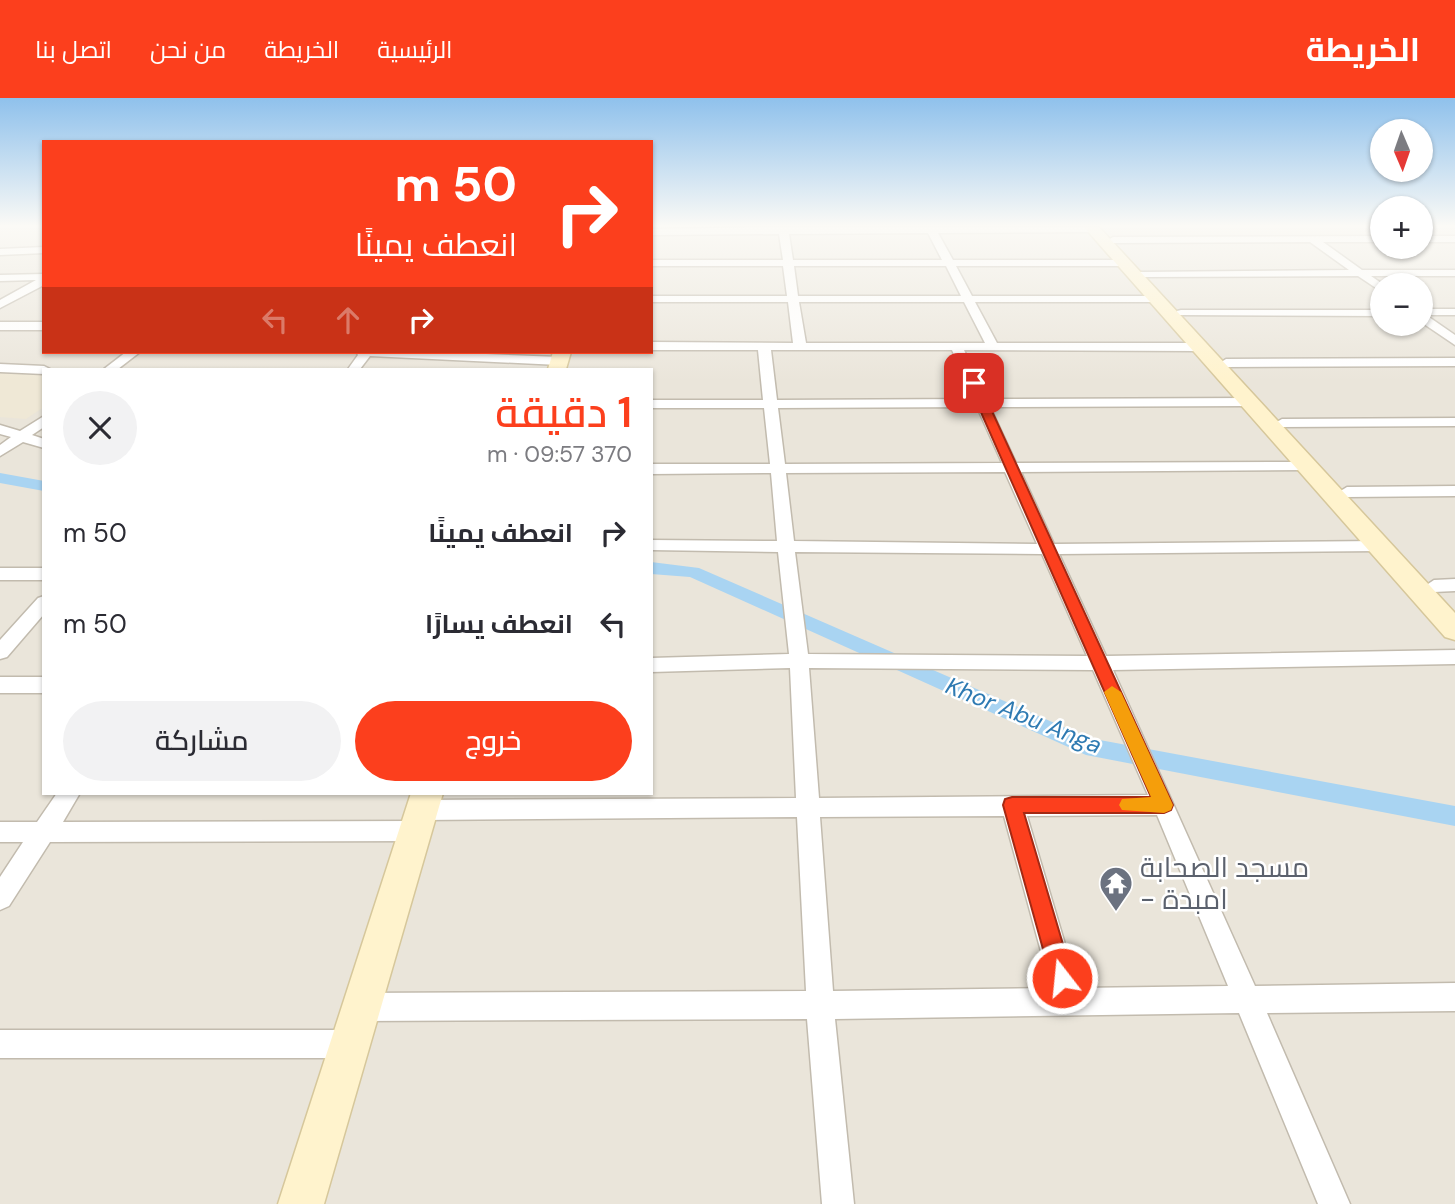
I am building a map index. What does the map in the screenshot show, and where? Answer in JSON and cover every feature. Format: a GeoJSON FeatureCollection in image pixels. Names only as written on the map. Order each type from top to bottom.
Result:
{"type":"FeatureCollection","features":[{"type":"Feature","properties":{"kind":"main road"},"geometry":{"type":"LineString","coordinates":[[1136,279],[1455,630]]}},
{"type":"Feature","properties":{"kind":"main road"},"geometry":{"type":"LineString","coordinates":[[1148,279],[1455,609]]}},
{"type":"Feature","properties":{"kind":"main road"},"geometry":{"type":"LineString","coordinates":[[301,1204],[421,811]]}},
{"type":"Feature","properties":{"kind":"street"},"geometry":{"type":"LineString","coordinates":[[790,279],[800,346]]}},
{"type":"Feature","properties":{"kind":"street"},"geometry":{"type":"LineString","coordinates":[[957,279],[993,346]]}},
{"type":"Feature","properties":{"kind":"street"},"geometry":{"type":"LineString","coordinates":[[0,305],[42,280]]}},
{"type":"Feature","properties":{"kind":"street"},"geometry":{"type":"LineString","coordinates":[[653,299],[1154,299]]}},
{"type":"Feature","properties":{"kind":"street"},"geometry":{"type":"LineString","coordinates":[[1433,314],[1455,312]]}},
{"type":"Feature","properties":{"kind":"street"},"geometry":{"type":"LineString","coordinates":[[1181,313],[1370,313]]}},
{"type":"Feature","properties":{"kind":"street"},"geometry":{"type":"LineString","coordinates":[[1433,324],[1455,341]]}},
{"type":"Feature","properties":{"kind":"street"},"geometry":{"type":"LineString","coordinates":[[0,326],[42,326]]}},
{"type":"Feature","properties":{"kind":"street"},"geometry":{"type":"LineString","coordinates":[[764,345],[799,661],[820,1005],[838,1204]]}},
{"type":"Feature","properties":{"kind":"street"},"geometry":{"type":"LineString","coordinates":[[653,346],[1199,347]]}},
{"type":"Feature","properties":{"kind":"street"},"geometry":{"type":"LineString","coordinates":[[956,346],[1164,805],[1334,1204]]}},
{"type":"Feature","properties":{"kind":"street"},"geometry":{"type":"LineString","coordinates":[[111,368],[131,354]]}},
{"type":"Feature","properties":{"kind":"street"},"geometry":{"type":"LineString","coordinates":[[407,354],[559,361]]}},
{"type":"Feature","properties":{"kind":"street"},"geometry":{"type":"LineString","coordinates":[[1226,363],[1453,364]]}},
{"type":"Feature","properties":{"kind":"street"},"geometry":{"type":"LineString","coordinates":[[0,368],[42,370]]}},
{"type":"Feature","properties":{"kind":"street"},"geometry":{"type":"LineString","coordinates":[[653,404],[1248,402]]}},
{"type":"Feature","properties":{"kind":"street"},"geometry":{"type":"LineString","coordinates":[[0,452],[42,421]]}},
{"type":"Feature","properties":{"kind":"street"},"geometry":{"type":"LineString","coordinates":[[1282,423],[1455,422]]}},
{"type":"Feature","properties":{"kind":"street"},"geometry":{"type":"LineString","coordinates":[[0,429],[42,443]]}},
{"type":"Feature","properties":{"kind":"street"},"geometry":{"type":"LineString","coordinates":[[653,469],[1305,466]]}},
{"type":"Feature","properties":{"kind":"street"},"geometry":{"type":"LineString","coordinates":[[1347,492],[1455,491]]}},
{"type":"Feature","properties":{"kind":"street"},"geometry":{"type":"LineString","coordinates":[[653,545],[1049,549],[1378,546]]}},
{"type":"Feature","properties":{"kind":"street"},"geometry":{"type":"LineString","coordinates":[[0,575],[42,574]]}},
{"type":"Feature","properties":{"kind":"street"},"geometry":{"type":"LineString","coordinates":[[1434,586],[1455,586]]}},
{"type":"Feature","properties":{"kind":"street"},"geometry":{"type":"LineString","coordinates":[[0,652],[42,604]]}},
{"type":"Feature","properties":{"kind":"street"},"geometry":{"type":"LineString","coordinates":[[653,665],[799,661],[1099,663],[1455,657]]}},
{"type":"Feature","properties":{"kind":"street"},"geometry":{"type":"LineString","coordinates":[[0,685],[42,685]]}},
{"type":"Feature","properties":{"kind":"street"},"geometry":{"type":"LineString","coordinates":[[0,898],[68,795]]}},
{"type":"Feature","properties":{"kind":"street"},"geometry":{"type":"LineString","coordinates":[[0,832],[43,832],[421,811],[808,805],[1164,805]]}},
{"type":"Feature","properties":{"kind":"street"},"geometry":{"type":"LineString","coordinates":[[1012,805],[1069,1003]]}},
{"type":"Feature","properties":{"kind":"street"},"geometry":{"type":"LineString","coordinates":[[360,1007],[1069,1003],[1455,997]]}},
{"type":"Feature","properties":{"kind":"street"},"geometry":{"type":"LineString","coordinates":[[0,1044],[349,1044]]}},
{"type":"Feature","properties":{"kind":"shaded area"},"geometry":{"type":"Polygon","coordinates":[[[0,279],[42,279],[42,354],[653,354],[653,279],[1370,279],[1370,336],[1433,336],[1433,279],[1455,279],[1455,1204],[0,1204],[0,279]]]}},
{"type":"Feature","properties":{"kind":"shaded area"},"geometry":{"type":"Polygon","coordinates":[[[0,372],[42,375],[42,408],[26,419],[0,417],[0,372]]]}},
{"type":"Feature","properties":{"kind":"waterway","name":"Khor Abu Anga"},"geometry":{"type":"LineString","coordinates":[[0,478],[42,486]]}},
{"type":"Feature","properties":{"kind":"waterway","name":"Khor Abu Anga"},"geometry":{"type":"LineString","coordinates":[[653,568],[693,572],[1086,746],[1455,816]]}},
{"type":"Feature","properties":{"kind":"slow traffic"},"geometry":{"type":"LineString","coordinates":[[1112,692],[1164,805],[1129,805]]}},
{"type":"Feature","properties":{"kind":"place","name":"مسجد الصحابة - امبدة"},"geometry":{"type":"Point","coordinates":[1116,913]}},
{"type":"Feature","properties":{"kind":"route"},"geometry":{"type":"LineString","coordinates":[[974,383],[1164,805],[1012,805],[1062,978]]}}]}
